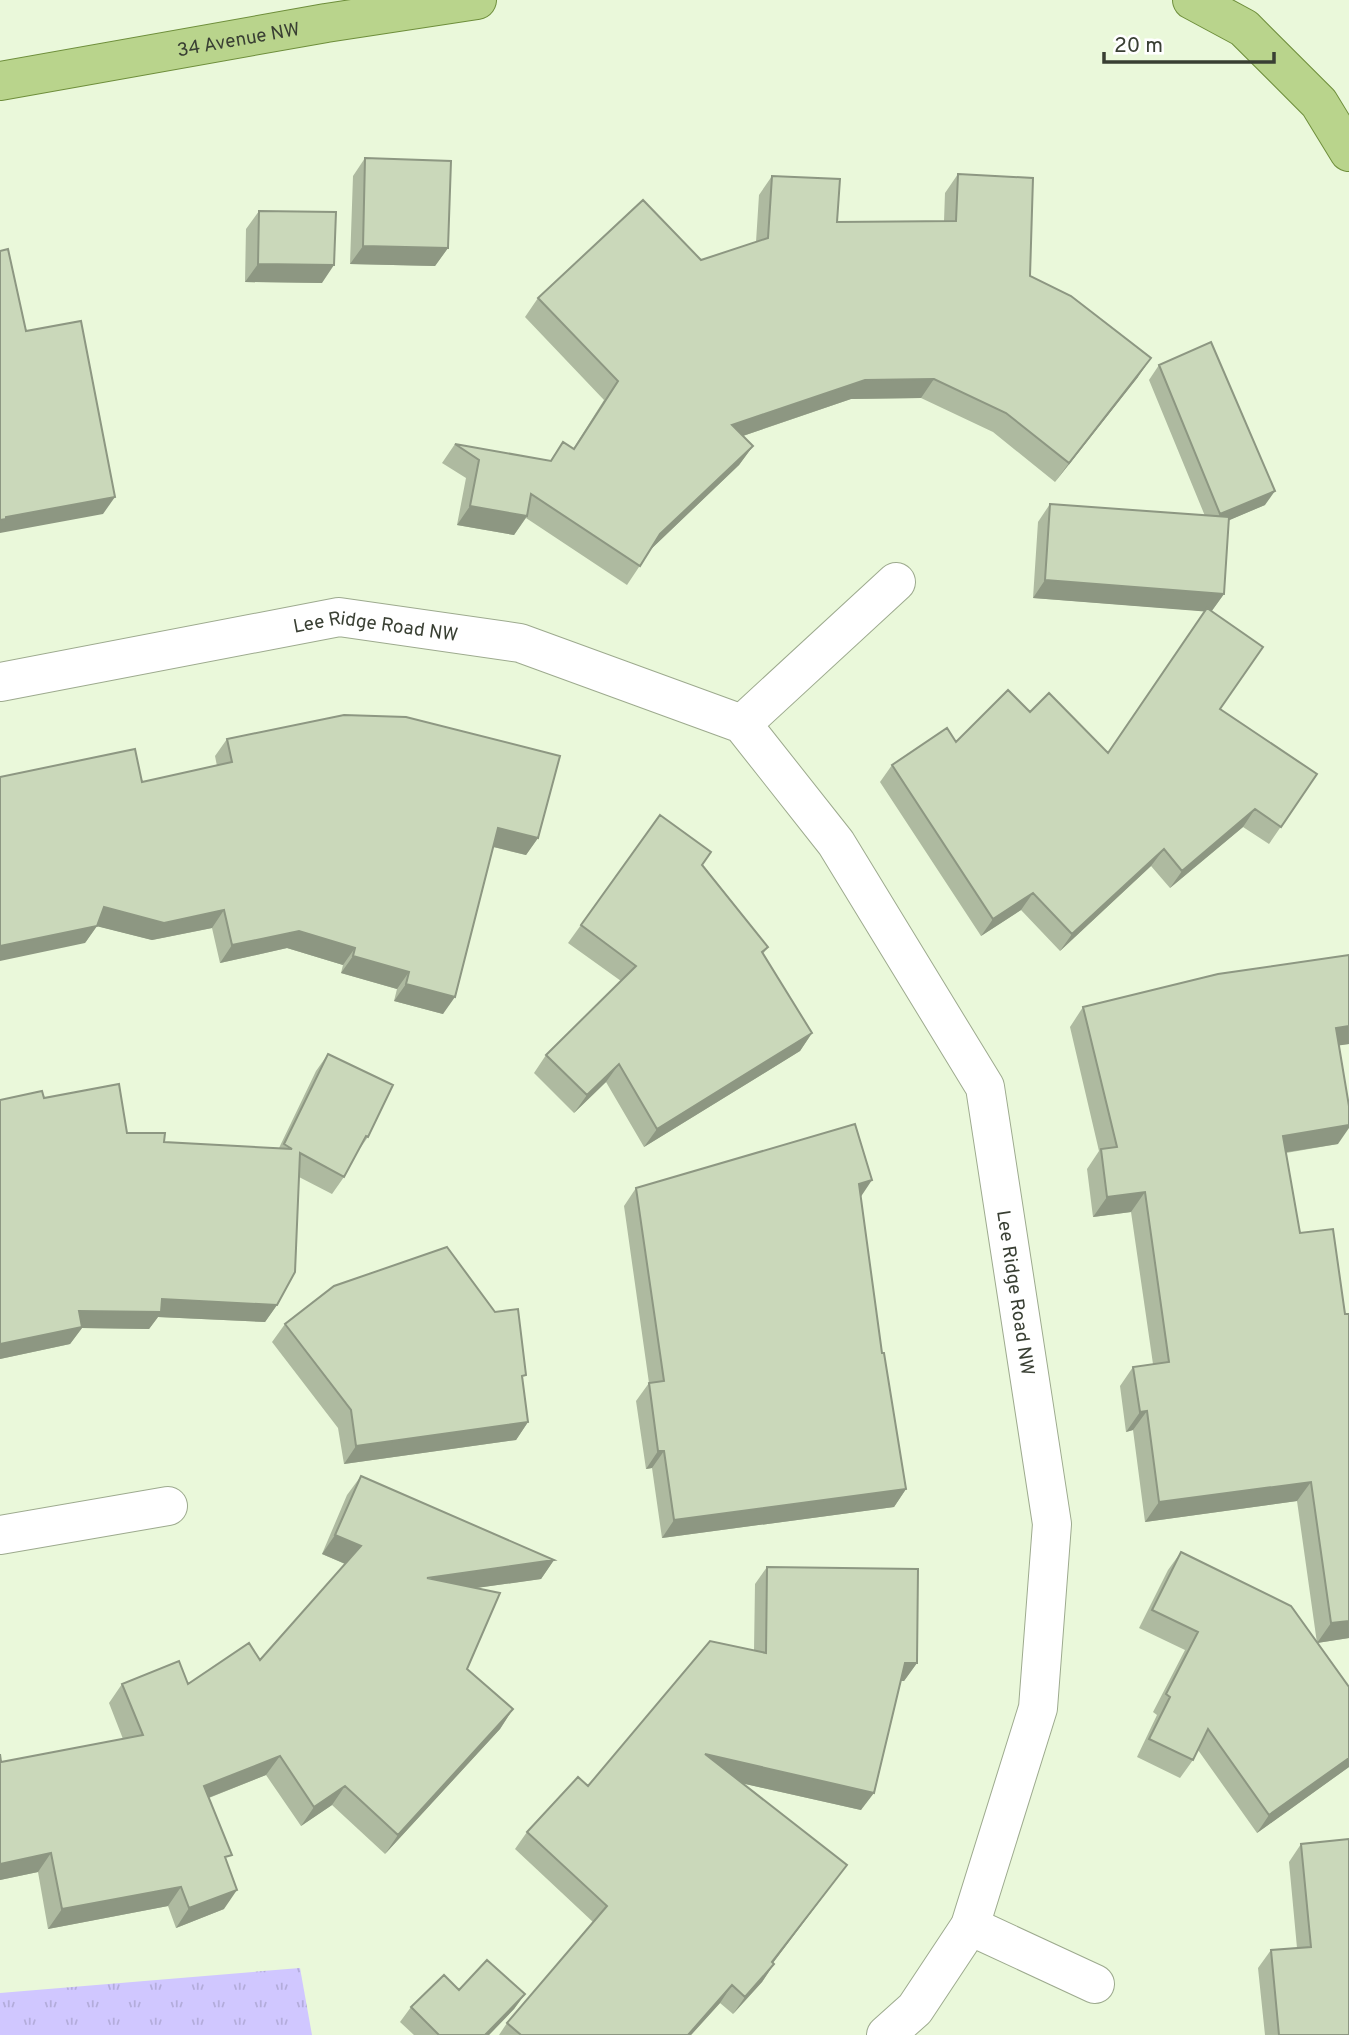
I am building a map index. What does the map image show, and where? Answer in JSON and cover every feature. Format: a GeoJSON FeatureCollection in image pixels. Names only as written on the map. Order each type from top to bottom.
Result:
{"type":"FeatureCollection","features":[{"type":"Feature","properties":{"kind":"main road"},"geometry":{"type":"LineString","coordinates":[[372,16],[415,0]]}},
{"type":"Feature","properties":{"kind":"main road","name":"34 Avenue NW"},"geometry":{"type":"LineString","coordinates":[[0,81],[477,0]]}},
{"type":"Feature","properties":{"kind":"main road"},"geometry":{"type":"LineString","coordinates":[[1192,0],[1244,29],[1319,103],[1349,152]]}},
{"type":"Feature","properties":{"kind":"street"},"geometry":{"type":"LineString","coordinates":[[741,724],[896,582]]}},
{"type":"Feature","properties":{"kind":"street","name":"Lee Ridge Road NW"},"geometry":{"type":"LineString","coordinates":[[0,682],[339,617],[520,643],[741,724],[836,843],[985,1087],[1052,1524],[1038,1708],[970,1926],[915,2009],[886,2035]]}},
{"type":"Feature","properties":{"kind":"street"},"geometry":{"type":"LineString","coordinates":[[0,1535],[168,1506]]}},
{"type":"Feature","properties":{"kind":"street"},"geometry":{"type":"LineString","coordinates":[[970,1926],[1094,1984]]}},
{"type":"Feature","properties":{"kind":"green space"},"geometry":{"type":"Polygon","coordinates":[[[300,1968],[312,2035],[0,2035],[0,1993],[300,1968]]]}},
{"type":"Feature","properties":{"kind":"building"},"geometry":{"type":"Polygon","coordinates":[[[365,158],[451,161],[448,248],[363,246],[365,158]]]}},
{"type":"Feature","properties":{"kind":"building"},"geometry":{"type":"Polygon","coordinates":[[[958,174],[1033,178],[1030,276],[1071,296],[1151,358],[1069,463],[1006,413],[934,379],[865,380],[732,425],[753,446],[660,534],[640,566],[531,494],[527,516],[470,506],[479,460],[455,444],[551,461],[563,442],[574,449],[618,381],[538,298],[643,200],[701,260],[768,238],[772,176],[840,179],[837,222],[956,221],[958,174]]]}},
{"type":"Feature","properties":{"kind":"building"},"geometry":{"type":"Polygon","coordinates":[[[259,211],[336,212],[334,265],[258,264],[259,211]]]}},
{"type":"Feature","properties":{"kind":"building"},"geometry":{"type":"Polygon","coordinates":[[[8,249],[26,331],[81,321],[115,497],[0,520],[0,251],[8,249]]]}},
{"type":"Feature","properties":{"kind":"building"},"geometry":{"type":"Polygon","coordinates":[[[1211,342],[1275,491],[1220,514],[1159,365],[1211,342]]]}},
{"type":"Feature","properties":{"kind":"building"},"geometry":{"type":"Polygon","coordinates":[[[1050,504],[1229,517],[1224,594],[1045,580],[1050,504]]]}},
{"type":"Feature","properties":{"kind":"building"},"geometry":{"type":"Polygon","coordinates":[[[1207,608],[1263,647],[1220,709],[1317,774],[1281,827],[1255,809],[1182,871],[1164,849],[1072,934],[1033,893],[993,919],[892,765],[947,728],[956,742],[1008,690],[1030,712],[1049,693],[1108,753],[1207,608]]]}},
{"type":"Feature","properties":{"kind":"building"},"geometry":{"type":"Polygon","coordinates":[[[344,715],[406,717],[560,756],[538,838],[498,828],[455,997],[406,984],[409,972],[353,956],[355,948],[299,931],[232,945],[224,910],[164,923],[104,907],[97,926],[0,946],[0,777],[135,749],[142,782],[232,762],[227,739],[344,715]]]}},
{"type":"Feature","properties":{"kind":"building"},"geometry":{"type":"Polygon","coordinates":[[[660,815],[711,852],[702,865],[768,947],[762,952],[812,1033],[657,1129],[619,1064],[587,1095],[546,1055],[636,966],[581,925],[660,815]]]}},
{"type":"Feature","properties":{"kind":"building"},"geometry":{"type":"Polygon","coordinates":[[[1349,955],[1349,1026],[1336,1028],[1349,1106],[1349,1125],[1283,1136],[1300,1233],[1333,1229],[1345,1314],[1349,1314],[1349,1621],[1331,1623],[1311,1482],[1159,1502],[1147,1411],[1140,1412],[1133,1367],[1169,1362],[1145,1192],[1107,1197],[1101,1149],[1117,1147],[1083,1007],[1218,974],[1349,955]]]}},
{"type":"Feature","properties":{"kind":"building"},"geometry":{"type":"Polygon","coordinates":[[[328,1054],[393,1085],[368,1137],[366,1136],[344,1177],[300,1153],[295,1272],[277,1305],[162,1299],[161,1312],[79,1311],[82,1327],[0,1344],[0,1100],[42,1091],[44,1098],[119,1084],[127,1133],[165,1133],[164,1142],[292,1149],[284,1144],[328,1054]]]}},
{"type":"Feature","properties":{"kind":"building"},"geometry":{"type":"Polygon","coordinates":[[[855,1124],[872,1180],[859,1184],[882,1353],[906,1489],[674,1520],[664,1451],[658,1451],[649,1383],[664,1381],[636,1188],[855,1124]]]}},
{"type":"Feature","properties":{"kind":"building"},"geometry":{"type":"Polygon","coordinates":[[[447,1247],[495,1312],[518,1309],[526,1375],[522,1376],[528,1422],[356,1446],[351,1410],[285,1324],[334,1286],[447,1247]]]}},
{"type":"Feature","properties":{"kind":"building"},"geometry":{"type":"Polygon","coordinates":[[[361,1476],[554,1560],[427,1578],[500,1593],[467,1669],[513,1709],[398,1835],[345,1786],[314,1807],[280,1756],[204,1786],[232,1855],[225,1857],[237,1890],[189,1908],[181,1887],[62,1909],[51,1853],[0,1864],[0,1754],[1,1762],[143,1735],[122,1684],[179,1661],[188,1684],[249,1643],[260,1660],[361,1546],[335,1535],[361,1476]]]}},
{"type":"Feature","properties":{"kind":"building"},"geometry":{"type":"Polygon","coordinates":[[[1181,1552],[1291,1606],[1349,1687],[1349,1758],[1269,1815],[1208,1729],[1193,1760],[1149,1739],[1170,1697],[1166,1694],[1198,1632],[1152,1610],[1181,1552]]]}},
{"type":"Feature","properties":{"kind":"building"},"geometry":{"type":"Polygon","coordinates":[[[767,1567],[918,1569],[917,1663],[905,1663],[874,1793],[705,1754],[847,1865],[772,1962],[774,1964],[745,1997],[732,1985],[688,2035],[521,2035],[507,2023],[607,1906],[527,1832],[578,1777],[588,1786],[710,1641],[766,1653],[767,1567]]]}},
{"type":"Feature","properties":{"kind":"building"},"geometry":{"type":"Polygon","coordinates":[[[1349,1839],[1349,2035],[1279,2035],[1271,1950],[1311,1947],[1301,1844],[1349,1839]]]}},
{"type":"Feature","properties":{"kind":"building"},"geometry":{"type":"Polygon","coordinates":[[[487,1960],[525,1994],[485,2035],[439,2035],[411,2007],[444,1975],[459,1990],[487,1960]]]}}]}
